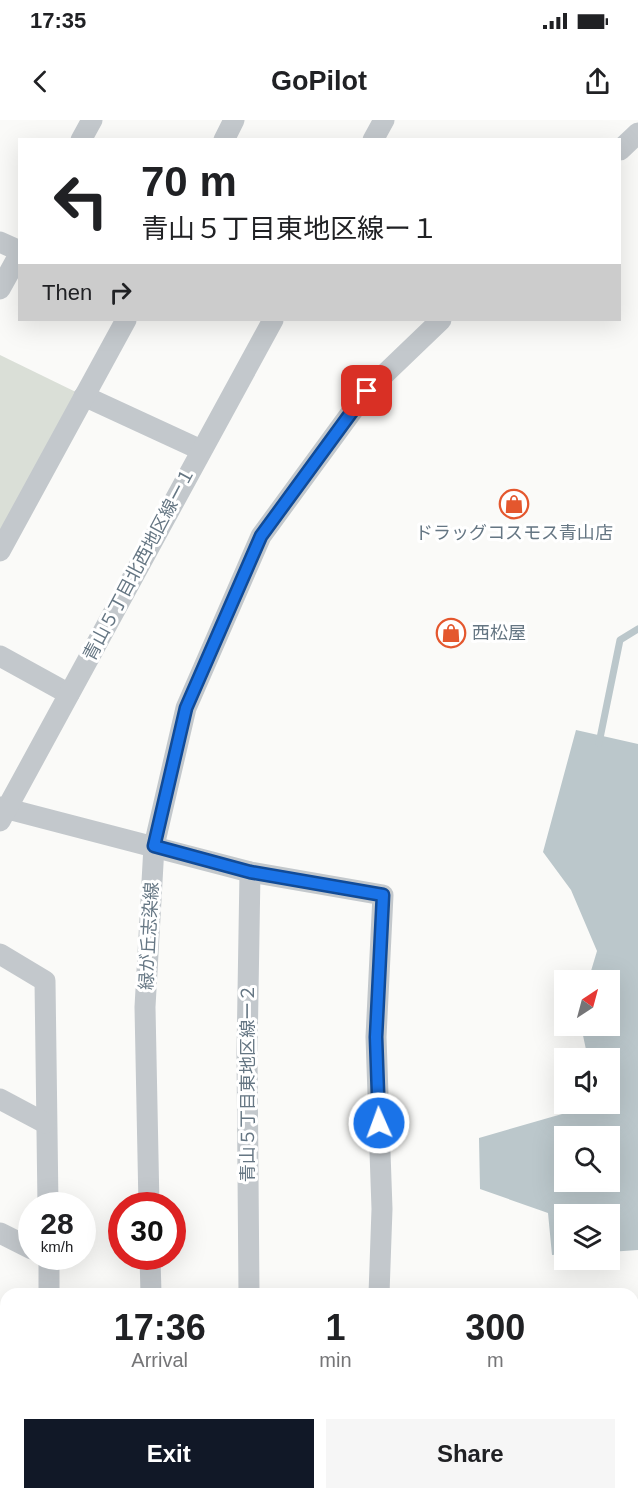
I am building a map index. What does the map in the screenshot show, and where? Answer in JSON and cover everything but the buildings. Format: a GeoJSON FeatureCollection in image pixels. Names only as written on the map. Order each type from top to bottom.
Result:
{"type":"FeatureCollection","features":[{"type":"Feature","properties":{"kind":"street"},"geometry":{"type":"LineString","coordinates":[[82,138],[92,120]]}},
{"type":"Feature","properties":{"kind":"street"},"geometry":{"type":"LineString","coordinates":[[225,138],[234,120]]}},
{"type":"Feature","properties":{"kind":"street"},"geometry":{"type":"LineString","coordinates":[[374,138],[384,120]]}},
{"type":"Feature","properties":{"kind":"street"},"geometry":{"type":"LineString","coordinates":[[621,149],[638,133]]}},
{"type":"Feature","properties":{"kind":"street"},"geometry":{"type":"LineString","coordinates":[[0,242],[18,251]]}},
{"type":"Feature","properties":{"kind":"street"},"geometry":{"type":"LineString","coordinates":[[0,289],[18,256]]}},
{"type":"Feature","properties":{"kind":"street"},"geometry":{"type":"LineString","coordinates":[[0,551],[125,321]]}},
{"type":"Feature","properties":{"kind":"street","name":"青山５丁目北西地区線ー１"},"geometry":{"type":"LineString","coordinates":[[2,813],[272,321]]}},
{"type":"Feature","properties":{"kind":"street","name":"緑が丘志染線"},"geometry":{"type":"LineString","coordinates":[[149,1192],[145,1007],[154,846],[186,708],[261,536],[367,391],[440,321]]}},
{"type":"Feature","properties":{"kind":"street"},"geometry":{"type":"LineString","coordinates":[[84,396],[201,450]]}},
{"type":"Feature","properties":{"kind":"street"},"geometry":{"type":"LineString","coordinates":[[0,656],[69,694]]}},
{"type":"Feature","properties":{"kind":"street"},"geometry":{"type":"LineString","coordinates":[[2,813],[154,846],[250,872],[383,895],[376,1037],[382,1209],[379,1288]]}},
{"type":"Feature","properties":{"kind":"street","name":"青山５丁目東地区線ー２"},"geometry":{"type":"LineString","coordinates":[[249,1288],[247,1054],[250,872]]}},
{"type":"Feature","properties":{"kind":"street"},"geometry":{"type":"LineString","coordinates":[[0,954],[45,981],[47,1192]]}},
{"type":"Feature","properties":{"kind":"street"},"geometry":{"type":"LineString","coordinates":[[0,1099],[45,1123]]}},
{"type":"Feature","properties":{"kind":"street"},"geometry":{"type":"LineString","coordinates":[[0,1233],[18,1242]]}},
{"type":"Feature","properties":{"kind":"street"},"geometry":{"type":"LineString","coordinates":[[46,1270],[48,1288]]}},
{"type":"Feature","properties":{"kind":"street"},"geometry":{"type":"LineString","coordinates":[[150,1270],[151,1288]]}},
{"type":"Feature","properties":{"kind":"shaded area"},"geometry":{"type":"Polygon","coordinates":[[[0,355],[84,396],[0,551],[0,355]]]}},
{"type":"Feature","properties":{"kind":"shaded area"},"geometry":{"type":"Polygon","coordinates":[[[576,730],[638,744],[638,1250],[620,1251],[620,1204],[554,1204],[554,1255],[552,1255],[548,1213],[480,1189],[479,1138],[562,1114],[620,1114],[620,1048],[586,1048],[583,1036],[620,1036],[620,970],[591,970],[597,951],[571,890],[543,852],[576,730]]]}},
{"type":"Feature","properties":{"kind":"waterway"},"geometry":{"type":"LineString","coordinates":[[599,743],[620,640],[638,629]]}},
{"type":"Feature","properties":{"kind":"place","name":"ドラッグコスモス青山店"},"geometry":{"type":"Point","coordinates":[514,504]}},
{"type":"Feature","properties":{"kind":"place","name":"西松屋"},"geometry":{"type":"Point","coordinates":[451,633]}},
{"type":"Feature","properties":{"kind":"route"},"geometry":{"type":"LineString","coordinates":[[367,391],[261,536],[186,708],[154,846],[250,872],[383,895],[376,1037],[379,1123]]}}]}
